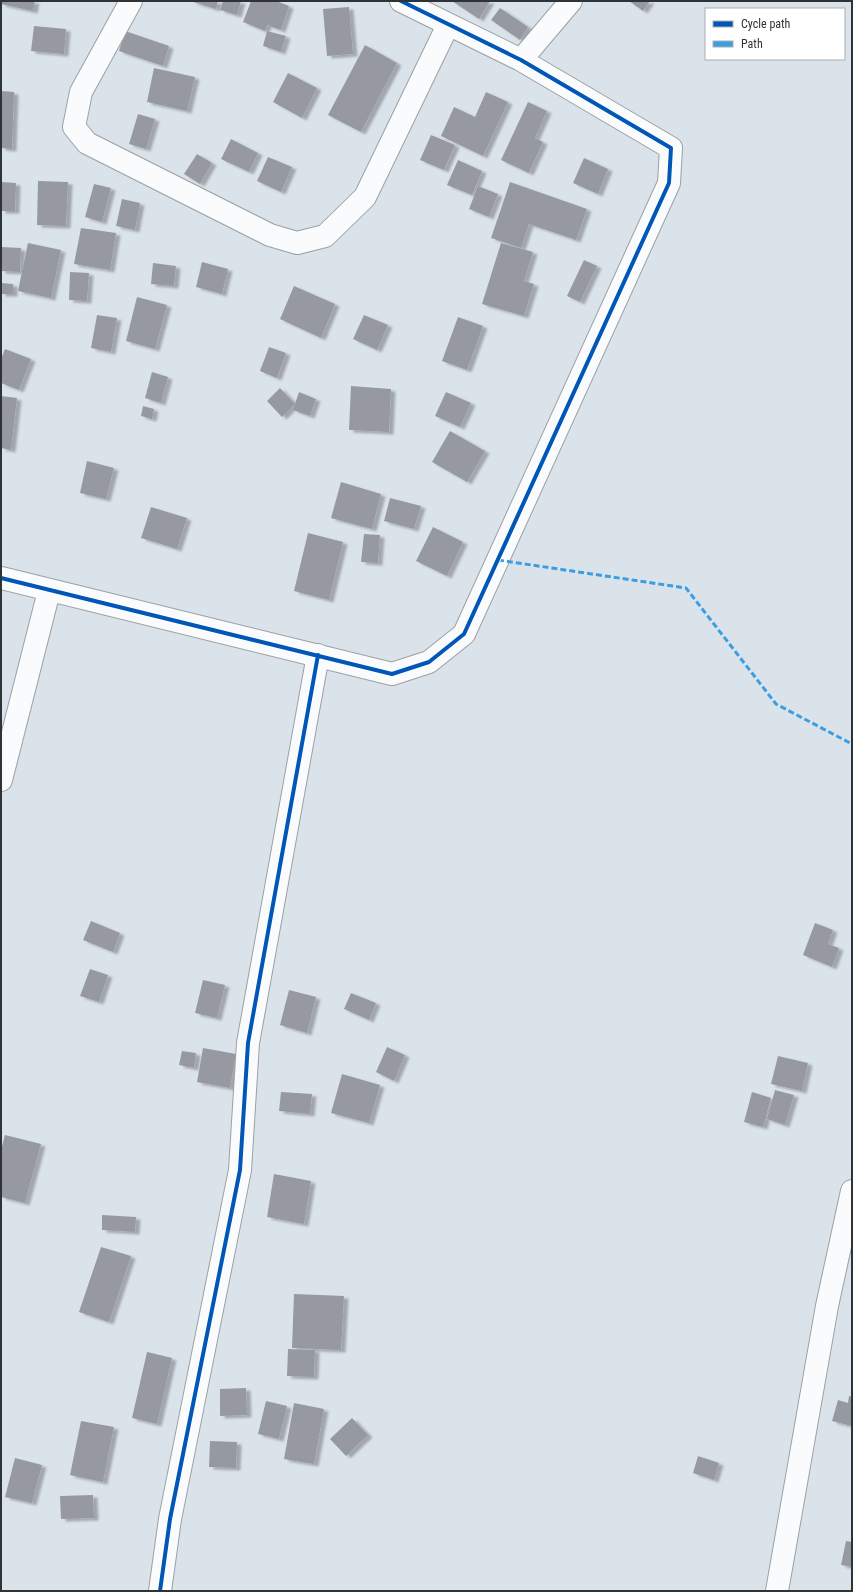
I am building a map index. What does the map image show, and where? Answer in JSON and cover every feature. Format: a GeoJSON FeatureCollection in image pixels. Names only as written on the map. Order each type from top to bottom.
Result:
{"type":"FeatureCollection","features":[{"type":"Feature","properties":{"kind":"street"},"geometry":{"type":"LineString","coordinates":[[131,1],[81,92],[74,128],[87,143],[270,235],[297,243],[325,236],[365,197],[448,24]]}},
{"type":"Feature","properties":{"kind":"street"},"geometry":{"type":"LineString","coordinates":[[1,578],[392,674],[429,662],[464,634],[669,183],[671,148],[521,60],[401,1]]}},
{"type":"Feature","properties":{"kind":"street"},"geometry":{"type":"LineString","coordinates":[[521,60],[571,1]]}},
{"type":"Feature","properties":{"kind":"street"},"geometry":{"type":"LineString","coordinates":[[1,780],[49,591]]}},
{"type":"Feature","properties":{"kind":"street"},"geometry":{"type":"LineString","coordinates":[[160,1591],[170,1520],[240,1170],[248,1043],[318,655]]}},
{"type":"Feature","properties":{"kind":"street"},"geometry":{"type":"LineString","coordinates":[[777,1591],[827,1306],[852,1191]]}},
{"type":"Feature","properties":{"kind":"building"},"geometry":{"type":"Polygon","coordinates":[[[1,1],[35,1],[33,11],[1,4],[1,1]]]}},
{"type":"Feature","properties":{"kind":"building"},"geometry":{"type":"Polygon","coordinates":[[[190,1],[218,1],[216,9],[190,1]]]}},
{"type":"Feature","properties":{"kind":"building"},"geometry":{"type":"Polygon","coordinates":[[[223,1],[241,1],[237,15],[220,10],[223,1]]]}},
{"type":"Feature","properties":{"kind":"building"},"geometry":{"type":"Polygon","coordinates":[[[251,1],[276,1],[289,6],[281,30],[267,25],[265,31],[243,22],[251,1]]]}},
{"type":"Feature","properties":{"kind":"building"},"geometry":{"type":"Polygon","coordinates":[[[452,1],[490,1],[479,19],[452,1]]]}},
{"type":"Feature","properties":{"kind":"building"},"geometry":{"type":"Polygon","coordinates":[[[629,1],[650,1],[643,11],[629,1]]]}},
{"type":"Feature","properties":{"kind":"building"},"geometry":{"type":"Polygon","coordinates":[[[349,7],[353,54],[327,56],[323,9],[349,7]]]}},
{"type":"Feature","properties":{"kind":"building"},"geometry":{"type":"Polygon","coordinates":[[[500,8],[528,27],[520,40],[491,20],[500,8]]]}},
{"type":"Feature","properties":{"kind":"building"},"geometry":{"type":"Polygon","coordinates":[[[34,26],[66,29],[64,54],[31,51],[34,26]]]}},
{"type":"Feature","properties":{"kind":"building"},"geometry":{"type":"Polygon","coordinates":[[[125,31],[169,46],[163,66],[119,51],[125,31]]]}},
{"type":"Feature","properties":{"kind":"building"},"geometry":{"type":"Polygon","coordinates":[[[267,31],[286,36],[281,52],[263,46],[267,31]]]}},
{"type":"Feature","properties":{"kind":"building"},"geometry":{"type":"Polygon","coordinates":[[[365,45],[397,63],[361,132],[328,115],[365,45]]]}},
{"type":"Feature","properties":{"kind":"building"},"geometry":{"type":"Polygon","coordinates":[[[154,68],[195,77],[187,111],[147,102],[154,68]]]}},
{"type":"Feature","properties":{"kind":"building"},"geometry":{"type":"Polygon","coordinates":[[[288,73],[317,88],[302,118],[273,102],[288,73]]]}},
{"type":"Feature","properties":{"kind":"building"},"geometry":{"type":"Polygon","coordinates":[[[1,91],[14,92],[12,149],[1,148],[1,91]]]}},
{"type":"Feature","properties":{"kind":"building"},"geometry":{"type":"Polygon","coordinates":[[[486,92],[508,102],[483,156],[441,136],[454,107],[475,117],[486,92]]]}},
{"type":"Feature","properties":{"kind":"building"},"geometry":{"type":"Polygon","coordinates":[[[528,102],[547,111],[535,138],[543,142],[529,173],[501,160],[528,102]]]}},
{"type":"Feature","properties":{"kind":"building"},"geometry":{"type":"Polygon","coordinates":[[[138,114],[155,119],[146,149],[129,144],[138,114]]]}},
{"type":"Feature","properties":{"kind":"building"},"geometry":{"type":"Polygon","coordinates":[[[431,135],[455,145],[444,170],[420,160],[431,135]]]}},
{"type":"Feature","properties":{"kind":"building"},"geometry":{"type":"Polygon","coordinates":[[[231,139],[258,153],[249,172],[221,159],[231,139]]]}},
{"type":"Feature","properties":{"kind":"building"},"geometry":{"type":"Polygon","coordinates":[[[197,154],[212,163],[200,184],[184,174],[197,154]]]}},
{"type":"Feature","properties":{"kind":"building"},"geometry":{"type":"Polygon","coordinates":[[[268,157],[292,167],[281,192],[257,181],[268,157]]]}},
{"type":"Feature","properties":{"kind":"building"},"geometry":{"type":"Polygon","coordinates":[[[584,158],[608,169],[598,194],[573,183],[584,158]]]}},
{"type":"Feature","properties":{"kind":"building"},"geometry":{"type":"Polygon","coordinates":[[[458,160],[482,171],[472,195],[447,185],[458,160]]]}},
{"type":"Feature","properties":{"kind":"building"},"geometry":{"type":"Polygon","coordinates":[[[38,181],[68,182],[66,226],[37,225],[38,181]]]}},
{"type":"Feature","properties":{"kind":"building"},"geometry":{"type":"Polygon","coordinates":[[[1,182],[16,183],[15,211],[1,211],[1,182]]]}},
{"type":"Feature","properties":{"kind":"building"},"geometry":{"type":"Polygon","coordinates":[[[510,182],[587,209],[576,240],[529,224],[521,248],[491,238],[510,182]]]}},
{"type":"Feature","properties":{"kind":"building"},"geometry":{"type":"Polygon","coordinates":[[[94,184],[111,188],[102,222],[85,217],[94,184]]]}},
{"type":"Feature","properties":{"kind":"building"},"geometry":{"type":"Polygon","coordinates":[[[478,186],[498,194],[489,217],[469,209],[478,186]]]}},
{"type":"Feature","properties":{"kind":"building"},"geometry":{"type":"Polygon","coordinates":[[[122,199],[140,203],[135,230],[116,226],[122,199]]]}},
{"type":"Feature","properties":{"kind":"building"},"geometry":{"type":"Polygon","coordinates":[[[81,228],[116,233],[110,270],[74,264],[81,228]]]}},
{"type":"Feature","properties":{"kind":"building"},"geometry":{"type":"Polygon","coordinates":[[[28,243],[61,250],[51,298],[18,291],[28,243]]]}},
{"type":"Feature","properties":{"kind":"building"},"geometry":{"type":"Polygon","coordinates":[[[501,243],[533,252],[524,281],[534,284],[524,316],[482,304],[501,243]]]}},
{"type":"Feature","properties":{"kind":"building"},"geometry":{"type":"Polygon","coordinates":[[[1,247],[21,248],[20,272],[1,271],[1,247]]]}},
{"type":"Feature","properties":{"kind":"building"},"geometry":{"type":"Polygon","coordinates":[[[584,260],[597,266],[580,302],[567,296],[584,260]]]}},
{"type":"Feature","properties":{"kind":"building"},"geometry":{"type":"Polygon","coordinates":[[[202,262],[228,269],[222,294],[196,287],[202,262]]]}},
{"type":"Feature","properties":{"kind":"building"},"geometry":{"type":"Polygon","coordinates":[[[153,263],[176,266],[174,286],[151,284],[153,263]]]}},
{"type":"Feature","properties":{"kind":"building"},"geometry":{"type":"Polygon","coordinates":[[[70,272],[89,273],[87,301],[69,300],[70,272]]]}},
{"type":"Feature","properties":{"kind":"building"},"geometry":{"type":"Polygon","coordinates":[[[1,283],[13,284],[13,294],[1,294],[1,283]]]}},
{"type":"Feature","properties":{"kind":"building"},"geometry":{"type":"Polygon","coordinates":[[[294,286],[335,304],[321,338],[280,319],[294,286]]]}},
{"type":"Feature","properties":{"kind":"building"},"geometry":{"type":"Polygon","coordinates":[[[137,297],[167,305],[155,349],[126,341],[137,297]]]}},
{"type":"Feature","properties":{"kind":"building"},"geometry":{"type":"Polygon","coordinates":[[[97,315],[117,318],[111,352],[91,348],[97,315]]]}},
{"type":"Feature","properties":{"kind":"building"},"geometry":{"type":"Polygon","coordinates":[[[364,315],[388,325],[377,350],[353,339],[364,315]]]}},
{"type":"Feature","properties":{"kind":"building"},"geometry":{"type":"Polygon","coordinates":[[[458,317],[483,326],[467,370],[442,361],[458,317]]]}},
{"type":"Feature","properties":{"kind":"building"},"geometry":{"type":"Polygon","coordinates":[[[269,347],[286,353],[277,378],[260,371],[269,347]]]}},
{"type":"Feature","properties":{"kind":"building"},"geometry":{"type":"Polygon","coordinates":[[[5,349],[31,359],[19,390],[1,383],[1,359],[5,349]]]}},
{"type":"Feature","properties":{"kind":"building"},"geometry":{"type":"Polygon","coordinates":[[[152,372],[168,377],[161,403],[145,398],[152,372]]]}},
{"type":"Feature","properties":{"kind":"building"},"geometry":{"type":"Polygon","coordinates":[[[351,386],[391,389],[389,432],[349,430],[351,386]]]}},
{"type":"Feature","properties":{"kind":"building"},"geometry":{"type":"Polygon","coordinates":[[[280,388],[295,404],[282,417],[267,401],[280,388]]]}},
{"type":"Feature","properties":{"kind":"building"},"geometry":{"type":"Polygon","coordinates":[[[299,392],[316,399],[310,416],[293,410],[299,392]]]}},
{"type":"Feature","properties":{"kind":"building"},"geometry":{"type":"Polygon","coordinates":[[[446,392],[471,403],[460,427],[435,416],[446,392]]]}},
{"type":"Feature","properties":{"kind":"building"},"geometry":{"type":"Polygon","coordinates":[[[1,396],[17,398],[11,450],[1,448],[1,396]]]}},
{"type":"Feature","properties":{"kind":"building"},"geometry":{"type":"Polygon","coordinates":[[[143,406],[154,409],[152,419],[141,416],[143,406]]]}},
{"type":"Feature","properties":{"kind":"building"},"geometry":{"type":"Polygon","coordinates":[[[450,431],[485,451],[467,482],[432,462],[450,431]]]}},
{"type":"Feature","properties":{"kind":"building"},"geometry":{"type":"Polygon","coordinates":[[[87,461],[114,468],[106,499],[80,493],[87,461]]]}},
{"type":"Feature","properties":{"kind":"building"},"geometry":{"type":"Polygon","coordinates":[[[341,482],[381,494],[372,529],[331,518],[341,482]]]}},
{"type":"Feature","properties":{"kind":"building"},"geometry":{"type":"Polygon","coordinates":[[[390,498],[421,506],[414,529],[384,521],[390,498]]]}},
{"type":"Feature","properties":{"kind":"building"},"geometry":{"type":"Polygon","coordinates":[[[151,507],[187,518],[177,549],[141,538],[151,507]]]}},
{"type":"Feature","properties":{"kind":"building"},"geometry":{"type":"Polygon","coordinates":[[[433,527],[463,542],[447,576],[416,561],[433,527]]]}},
{"type":"Feature","properties":{"kind":"building"},"geometry":{"type":"Polygon","coordinates":[[[308,533],[343,542],[329,600],[294,591],[308,533]]]}},
{"type":"Feature","properties":{"kind":"building"},"geometry":{"type":"Polygon","coordinates":[[[364,534],[380,535],[378,563],[361,562],[364,534]]]}},
{"type":"Feature","properties":{"kind":"building"},"geometry":{"type":"Polygon","coordinates":[[[91,921],[120,933],[113,952],[83,940],[91,921]]]}},
{"type":"Feature","properties":{"kind":"building"},"geometry":{"type":"Polygon","coordinates":[[[815,923],[833,930],[828,944],[839,948],[832,967],[803,955],[815,923]]]}},
{"type":"Feature","properties":{"kind":"building"},"geometry":{"type":"Polygon","coordinates":[[[90,969],[108,975],[99,1002],[80,996],[90,969]]]}},
{"type":"Feature","properties":{"kind":"building"},"geometry":{"type":"Polygon","coordinates":[[[203,980],[225,985],[217,1018],[195,1013],[203,980]]]}},
{"type":"Feature","properties":{"kind":"building"},"geometry":{"type":"Polygon","coordinates":[[[289,990],[316,997],[307,1033],[280,1025],[289,990]]]}},
{"type":"Feature","properties":{"kind":"building"},"geometry":{"type":"Polygon","coordinates":[[[351,993],[376,1003],[369,1020],[344,1009],[351,993]]]}},
{"type":"Feature","properties":{"kind":"building"},"geometry":{"type":"Polygon","coordinates":[[[387,1047],[405,1055],[394,1081],[376,1072],[387,1047]]]}},
{"type":"Feature","properties":{"kind":"building"},"geometry":{"type":"Polygon","coordinates":[[[203,1048],[236,1054],[230,1088],[197,1082],[203,1048]]]}},
{"type":"Feature","properties":{"kind":"building"},"geometry":{"type":"Polygon","coordinates":[[[182,1051],[196,1053],[194,1068],[179,1065],[182,1051]]]}},
{"type":"Feature","properties":{"kind":"building"},"geometry":{"type":"Polygon","coordinates":[[[778,1056],[808,1063],[802,1091],[771,1084],[778,1056]]]}},
{"type":"Feature","properties":{"kind":"building"},"geometry":{"type":"Polygon","coordinates":[[[342,1074],[380,1085],[369,1123],[331,1113],[342,1074]]]}},
{"type":"Feature","properties":{"kind":"building"},"geometry":{"type":"Polygon","coordinates":[[[775,1090],[794,1095],[785,1125],[767,1119],[775,1090]]]}},
{"type":"Feature","properties":{"kind":"building"},"geometry":{"type":"Polygon","coordinates":[[[281,1092],[312,1094],[310,1114],[279,1111],[281,1092]]]}},
{"type":"Feature","properties":{"kind":"building"},"geometry":{"type":"Polygon","coordinates":[[[752,1092],[771,1098],[763,1127],[744,1122],[752,1092]]]}},
{"type":"Feature","properties":{"kind":"building"},"geometry":{"type":"Polygon","coordinates":[[[5,1135],[41,1144],[25,1203],[1,1197],[1,1150],[5,1135]]]}},
{"type":"Feature","properties":{"kind":"building"},"geometry":{"type":"Polygon","coordinates":[[[274,1174],[311,1181],[304,1224],[267,1217],[274,1174]]]}},
{"type":"Feature","properties":{"kind":"building"},"geometry":{"type":"Polygon","coordinates":[[[102,1215],[136,1217],[135,1232],[102,1230],[102,1215]]]}},
{"type":"Feature","properties":{"kind":"building"},"geometry":{"type":"Polygon","coordinates":[[[101,1247],[131,1256],[109,1322],[79,1312],[101,1247]]]}},
{"type":"Feature","properties":{"kind":"building"},"geometry":{"type":"Polygon","coordinates":[[[294,1294],[344,1296],[341,1350],[292,1348],[294,1294]]]}},
{"type":"Feature","properties":{"kind":"building"},"geometry":{"type":"Polygon","coordinates":[[[288,1349],[315,1350],[314,1377],[287,1376],[288,1349]]]}},
{"type":"Feature","properties":{"kind":"building"},"geometry":{"type":"Polygon","coordinates":[[[147,1352],[172,1358],[157,1424],[132,1418],[147,1352]]]}},
{"type":"Feature","properties":{"kind":"building"},"geometry":{"type":"Polygon","coordinates":[[[246,1388],[247,1415],[220,1416],[220,1389],[246,1388]]]}},
{"type":"Feature","properties":{"kind":"building"},"geometry":{"type":"Polygon","coordinates":[[[849,1396],[852,1397],[852,1426],[832,1421],[838,1400],[848,1403],[849,1396]]]}},
{"type":"Feature","properties":{"kind":"building"},"geometry":{"type":"Polygon","coordinates":[[[266,1401],[287,1406],[279,1439],[258,1434],[266,1401]]]}},
{"type":"Feature","properties":{"kind":"building"},"geometry":{"type":"Polygon","coordinates":[[[294,1403],[324,1409],[314,1464],[284,1459],[294,1403]]]}},
{"type":"Feature","properties":{"kind":"building"},"geometry":{"type":"Polygon","coordinates":[[[352,1418],[368,1435],[346,1456],[330,1439],[352,1418]]]}},
{"type":"Feature","properties":{"kind":"building"},"geometry":{"type":"Polygon","coordinates":[[[81,1421],[114,1427],[103,1482],[70,1475],[81,1421]]]}},
{"type":"Feature","properties":{"kind":"building"},"geometry":{"type":"Polygon","coordinates":[[[210,1441],[237,1442],[236,1468],[209,1467],[210,1441]]]}},
{"type":"Feature","properties":{"kind":"building"},"geometry":{"type":"Polygon","coordinates":[[[698,1456],[719,1463],[714,1480],[693,1473],[698,1456]]]}},
{"type":"Feature","properties":{"kind":"building"},"geometry":{"type":"Polygon","coordinates":[[[15,1458],[42,1465],[32,1503],[5,1497],[15,1458]]]}},
{"type":"Feature","properties":{"kind":"building"},"geometry":{"type":"Polygon","coordinates":[[[93,1495],[94,1518],[61,1519],[60,1496],[93,1495]]]}},
{"type":"Feature","properties":{"kind":"building"},"geometry":{"type":"Polygon","coordinates":[[[846,1541],[852,1542],[852,1567],[841,1565],[846,1541]]]}},
{"type":"Feature","properties":{"kind":"marked path"},"geometry":{"type":"LineString","coordinates":[[498,560],[686,588],[776,704],[852,744]]}},
{"type":"Feature","properties":{"kind":"cycle path"},"geometry":{"type":"LineString","coordinates":[[1,578],[392,674],[429,662],[464,634],[669,183],[671,148],[521,60],[401,1]]}},
{"type":"Feature","properties":{"kind":"cycle path"},"geometry":{"type":"LineString","coordinates":[[160,1591],[170,1519],[240,1170],[248,1043],[318,655]]}}]}
